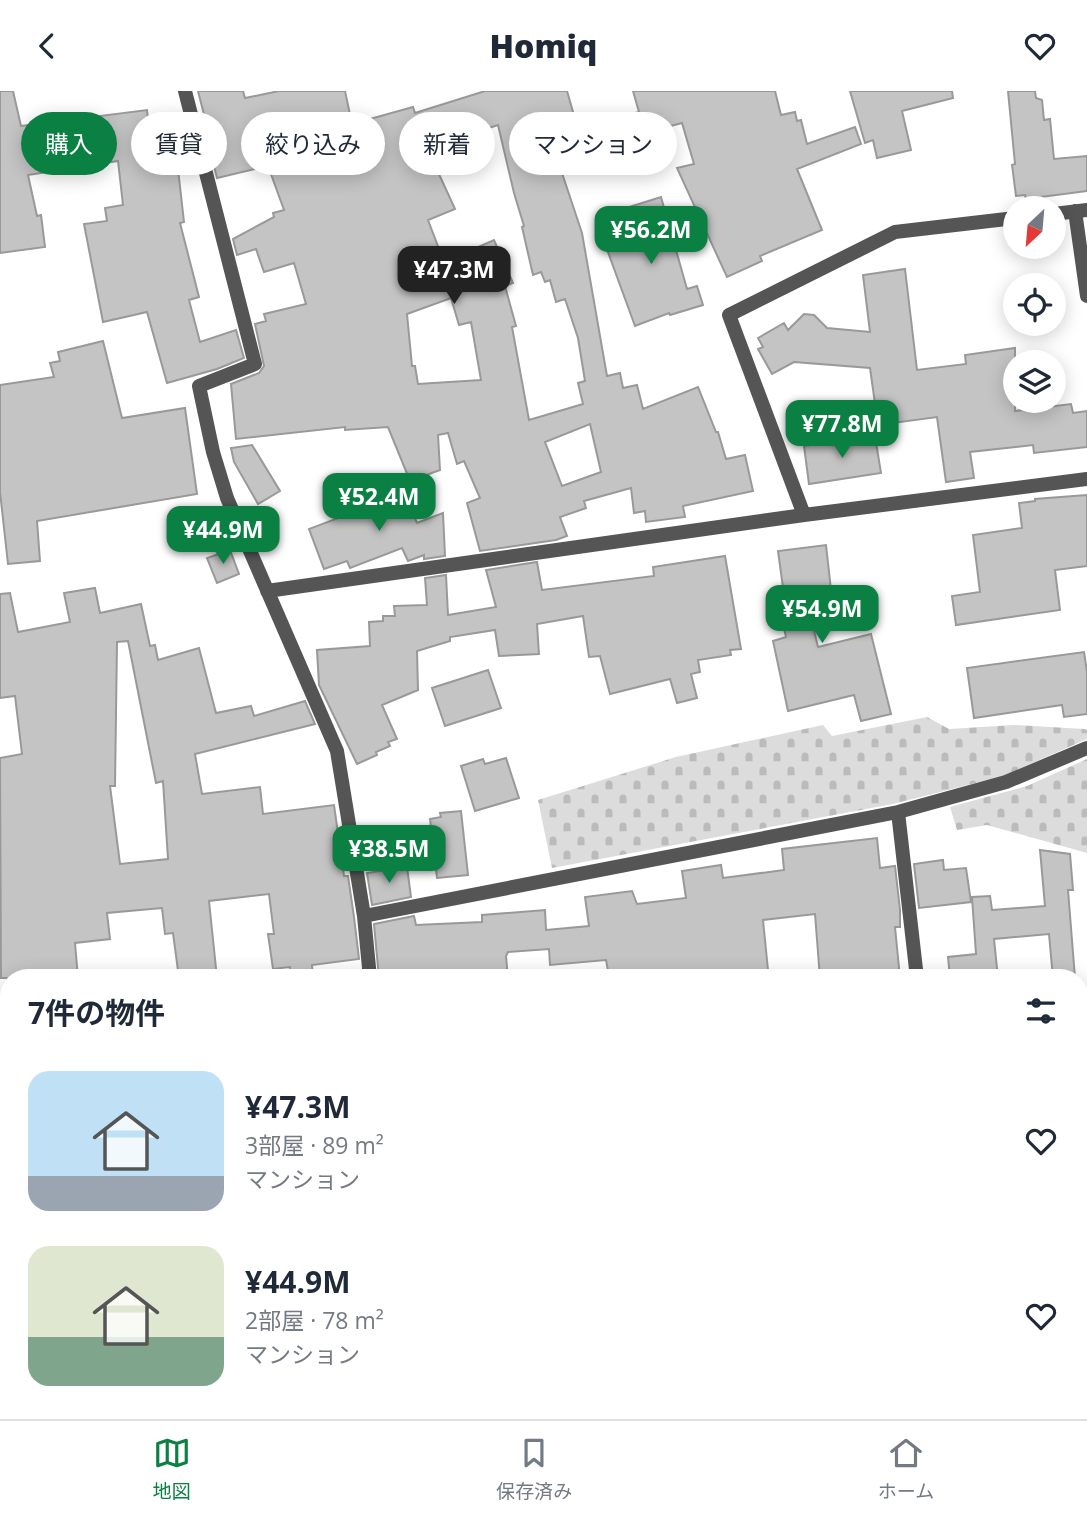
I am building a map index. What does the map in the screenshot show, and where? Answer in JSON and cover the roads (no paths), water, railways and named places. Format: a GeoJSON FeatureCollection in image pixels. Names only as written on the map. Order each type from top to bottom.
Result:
{"type":"FeatureCollection","features":[{"type":"Feature","properties":{"kind":"street"},"geometry":{"type":"LineString","coordinates":[[185,91],[255,364],[199,386],[213,452],[227,498],[337,751],[364,916],[369,969]]}},
{"type":"Feature","properties":{"kind":"street"},"geometry":{"type":"LineString","coordinates":[[1081,210],[1087,296]]}},
{"type":"Feature","properties":{"kind":"street"},"geometry":{"type":"LineString","coordinates":[[804,515],[729,314],[895,232],[1003,219]]}},
{"type":"Feature","properties":{"kind":"street"},"geometry":{"type":"LineString","coordinates":[[267,590],[804,515],[1087,479]]}},
{"type":"Feature","properties":{"kind":"street"},"geometry":{"type":"LineString","coordinates":[[364,916],[898,812],[1006,782],[1087,748]]}},
{"type":"Feature","properties":{"kind":"street"},"geometry":{"type":"LineString","coordinates":[[898,812],[915,969]]}}]}
